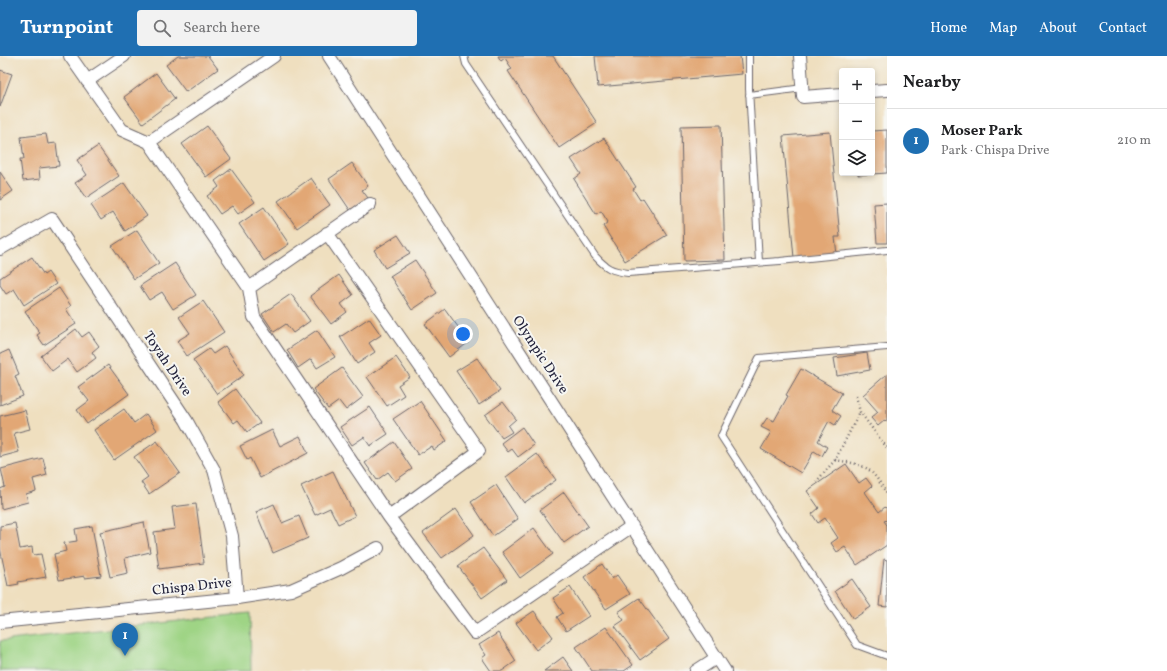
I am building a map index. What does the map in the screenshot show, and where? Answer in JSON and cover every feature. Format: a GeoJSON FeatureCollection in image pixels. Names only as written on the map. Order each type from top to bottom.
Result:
{"type":"FeatureCollection","features":[{"type":"Feature","properties":{"kind":"street"},"geometry":{"type":"LineString","coordinates":[[70,56],[122,130],[149,142],[249,288],[254,317],[389,517],[475,633],[632,526]]}},
{"type":"Feature","properties":{"kind":"street"},"geometry":{"type":"LineString","coordinates":[[88,81],[124,56]]}},
{"type":"Feature","properties":{"kind":"street"},"geometry":{"type":"LineString","coordinates":[[149,142],[274,56]]}},
{"type":"Feature","properties":{"kind":"street","name":"Olympic Drive"},"geometry":{"type":"LineString","coordinates":[[329,56],[725,671]]}},
{"type":"Feature","properties":{"kind":"street"},"geometry":{"type":"LineString","coordinates":[[800,56],[803,92],[839,94]]}},
{"type":"Feature","properties":{"kind":"street"},"geometry":{"type":"LineString","coordinates":[[875,91],[887,90]]}},
{"type":"Feature","properties":{"kind":"street"},"geometry":{"type":"LineString","coordinates":[[249,288],[370,204]]}},
{"type":"Feature","properties":{"kind":"street","name":"Toyah Drive"},"geometry":{"type":"LineString","coordinates":[[0,248],[52,219],[186,420],[214,470],[232,536],[237,598]]}},
{"type":"Feature","properties":{"kind":"street"},"geometry":{"type":"LineString","coordinates":[[328,233],[479,451],[389,517]]}},
{"type":"Feature","properties":{"kind":"street","name":"Chispa Drive"},"geometry":{"type":"LineString","coordinates":[[0,622],[237,598],[291,590],[342,568],[378,548]]}},
{"type":"Feature","properties":{"kind":"street"},"geometry":{"type":"LineString","coordinates":[[696,671],[716,658]]}},
{"type":"Feature","properties":{"kind":"lane"},"geometry":{"type":"LineString","coordinates":[[464,56],[466,64],[595,256],[605,267],[615,272],[628,273],[887,250]]}},
{"type":"Feature","properties":{"kind":"lane"},"geometry":{"type":"LineString","coordinates":[[750,56],[750,94],[759,262]]}},
{"type":"Feature","properties":{"kind":"lane"},"geometry":{"type":"LineString","coordinates":[[750,94],[803,92]]}},
{"type":"Feature","properties":{"kind":"lane"},"geometry":{"type":"LineString","coordinates":[[887,347],[759,358],[721,436],[857,646],[887,656]]}},
{"type":"Feature","properties":{"kind":"path"},"geometry":{"type":"LineString","coordinates":[[856,396],[860,412],[887,448]]}},
{"type":"Feature","properties":{"kind":"path"},"geometry":{"type":"LineString","coordinates":[[816,482],[835,460],[860,412]]}},
{"type":"Feature","properties":{"kind":"path"},"geometry":{"type":"LineString","coordinates":[[835,460],[860,464],[868,469],[875,474],[887,494]]}},
{"type":"Feature","properties":{"kind":"green space"},"geometry":{"type":"Polygon","coordinates":[[[250,613],[251,671],[0,671],[0,641],[250,613]]]}},
{"type":"Feature","properties":{"kind":"building"},"geometry":{"type":"Polygon","coordinates":[[[178,56],[208,56],[218,69],[186,92],[166,65],[178,56]]]}},
{"type":"Feature","properties":{"kind":"building"},"geometry":{"type":"Polygon","coordinates":[[[498,56],[553,56],[597,123],[559,148],[508,71],[512,69],[505,58],[501,61],[498,56]]]}},
{"type":"Feature","properties":{"kind":"building"},"geometry":{"type":"Polygon","coordinates":[[[595,56],[740,56],[742,74],[598,87],[595,56]]]}},
{"type":"Feature","properties":{"kind":"building"},"geometry":{"type":"Polygon","coordinates":[[[0,70],[12,74],[0,107],[0,70]]]}},
{"type":"Feature","properties":{"kind":"building"},"geometry":{"type":"Polygon","coordinates":[[[156,73],[175,99],[143,123],[124,97],[156,73]]]}},
{"type":"Feature","properties":{"kind":"building"},"geometry":{"type":"Polygon","coordinates":[[[721,125],[725,260],[684,261],[681,126],[721,125]]]}},
{"type":"Feature","properties":{"kind":"building"},"geometry":{"type":"Polygon","coordinates":[[[207,126],[231,159],[206,177],[182,144],[207,126]]]}},
{"type":"Feature","properties":{"kind":"building"},"geometry":{"type":"Polygon","coordinates":[[[887,130],[887,173],[875,174],[875,131],[887,130]]]}},
{"type":"Feature","properties":{"kind":"building"},"geometry":{"type":"Polygon","coordinates":[[[830,132],[840,237],[835,237],[837,255],[794,258],[783,136],[830,132]]]}},
{"type":"Feature","properties":{"kind":"building"},"geometry":{"type":"Polygon","coordinates":[[[46,134],[48,144],[56,143],[59,166],[39,168],[40,179],[23,181],[20,159],[24,159],[21,137],[46,134]]]}},
{"type":"Feature","properties":{"kind":"building"},"geometry":{"type":"Polygon","coordinates":[[[604,138],[636,187],[633,189],[640,200],[643,198],[667,235],[625,261],[603,226],[608,222],[601,211],[596,214],[574,179],[581,174],[571,159],[604,138]]]}},
{"type":"Feature","properties":{"kind":"building"},"geometry":{"type":"Polygon","coordinates":[[[98,146],[119,176],[86,198],[75,183],[87,175],[77,160],[98,146]]]}},
{"type":"Feature","properties":{"kind":"building"},"geometry":{"type":"Polygon","coordinates":[[[352,163],[368,186],[362,190],[368,198],[350,210],[329,179],[352,163]]]}},
{"type":"Feature","properties":{"kind":"building"},"geometry":{"type":"Polygon","coordinates":[[[231,169],[255,202],[238,214],[232,206],[220,214],[207,196],[219,187],[215,181],[231,169]]]}},
{"type":"Feature","properties":{"kind":"building"},"geometry":{"type":"Polygon","coordinates":[[[0,172],[13,191],[0,200],[0,172]]]}},
{"type":"Feature","properties":{"kind":"building"},"geometry":{"type":"Polygon","coordinates":[[[311,178],[330,205],[297,228],[278,201],[311,178]]]}},
{"type":"Feature","properties":{"kind":"building"},"geometry":{"type":"Polygon","coordinates":[[[124,183],[147,216],[125,231],[113,212],[101,220],[91,205],[124,183]]]}},
{"type":"Feature","properties":{"kind":"building"},"geometry":{"type":"Polygon","coordinates":[[[887,203],[887,243],[877,243],[874,204],[887,203]]]}},
{"type":"Feature","properties":{"kind":"building"},"geometry":{"type":"Polygon","coordinates":[[[264,207],[289,244],[264,261],[239,224],[264,207]]]}},
{"type":"Feature","properties":{"kind":"building"},"geometry":{"type":"Polygon","coordinates":[[[137,230],[159,263],[134,279],[112,246],[137,230]]]}},
{"type":"Feature","properties":{"kind":"building"},"geometry":{"type":"Polygon","coordinates":[[[398,235],[410,253],[385,268],[374,250],[398,235]]]}},
{"type":"Feature","properties":{"kind":"building"},"geometry":{"type":"Polygon","coordinates":[[[32,257],[44,275],[48,272],[56,284],[24,305],[14,289],[6,294],[0,285],[0,278],[32,257]]]}},
{"type":"Feature","properties":{"kind":"building"},"geometry":{"type":"Polygon","coordinates":[[[415,260],[437,293],[412,310],[390,276],[415,260]]]}},
{"type":"Feature","properties":{"kind":"building"},"geometry":{"type":"Polygon","coordinates":[[[175,263],[196,295],[173,309],[162,292],[149,300],[140,286],[175,263]]]}},
{"type":"Feature","properties":{"kind":"building"},"geometry":{"type":"Polygon","coordinates":[[[339,275],[353,295],[341,304],[347,312],[331,324],[310,296],[339,275]]]}},
{"type":"Feature","properties":{"kind":"building"},"geometry":{"type":"Polygon","coordinates":[[[59,288],[71,306],[66,309],[76,324],[44,345],[37,335],[40,333],[25,311],[59,288]]]}},
{"type":"Feature","properties":{"kind":"building"},"geometry":{"type":"Polygon","coordinates":[[[291,294],[310,321],[293,333],[286,324],[274,332],[262,314],[291,294]]]}},
{"type":"Feature","properties":{"kind":"building"},"geometry":{"type":"Polygon","coordinates":[[[203,301],[224,332],[187,356],[177,341],[190,333],[179,317],[203,301]]]}},
{"type":"Feature","properties":{"kind":"building"},"geometry":{"type":"Polygon","coordinates":[[[445,309],[469,342],[449,357],[425,324],[445,309]]]}},
{"type":"Feature","properties":{"kind":"building"},"geometry":{"type":"Polygon","coordinates":[[[369,318],[381,335],[369,343],[375,352],[357,364],[340,337],[369,318]]]}},
{"type":"Feature","properties":{"kind":"building"},"geometry":{"type":"Polygon","coordinates":[[[76,329],[82,337],[89,332],[99,346],[92,352],[96,358],[77,372],[68,359],[52,371],[41,356],[76,329]]]}},
{"type":"Feature","properties":{"kind":"building"},"geometry":{"type":"Polygon","coordinates":[[[317,330],[335,357],[317,368],[311,359],[298,368],[287,350],[317,330]]]}},
{"type":"Feature","properties":{"kind":"building"},"geometry":{"type":"Polygon","coordinates":[[[225,346],[244,375],[217,394],[193,360],[209,349],[213,354],[225,346]]]}},
{"type":"Feature","properties":{"kind":"building"},"geometry":{"type":"Polygon","coordinates":[[[9,350],[19,374],[15,376],[23,396],[0,405],[0,354],[9,350]]]}},
{"type":"Feature","properties":{"kind":"building"},"geometry":{"type":"Polygon","coordinates":[[[867,353],[870,370],[837,376],[834,358],[867,353]]]}},
{"type":"Feature","properties":{"kind":"building"},"geometry":{"type":"Polygon","coordinates":[[[396,357],[410,377],[398,385],[404,395],[387,406],[367,377],[396,357]]]}},
{"type":"Feature","properties":{"kind":"building"},"geometry":{"type":"Polygon","coordinates":[[[477,358],[500,391],[479,405],[456,371],[477,358]]]}},
{"type":"Feature","properties":{"kind":"building"},"geometry":{"type":"Polygon","coordinates":[[[108,365],[129,394],[87,424],[77,410],[89,401],[78,387],[108,365]]]}},
{"type":"Feature","properties":{"kind":"building"},"geometry":{"type":"Polygon","coordinates":[[[342,368],[363,397],[346,410],[339,401],[328,409],[313,389],[342,368]]]}},
{"type":"Feature","properties":{"kind":"building"},"geometry":{"type":"Polygon","coordinates":[[[801,369],[842,393],[832,410],[841,416],[835,425],[829,421],[818,441],[827,447],[822,456],[814,451],[801,473],[761,449],[771,432],[761,427],[767,418],[774,421],[788,396],[786,395],[801,369]]]}},
{"type":"Feature","properties":{"kind":"building"},"geometry":{"type":"Polygon","coordinates":[[[887,374],[887,422],[885,420],[878,426],[871,418],[878,412],[863,395],[887,374]]]}},
{"type":"Feature","properties":{"kind":"building"},"geometry":{"type":"Polygon","coordinates":[[[235,389],[260,423],[247,432],[238,420],[234,423],[218,402],[235,389]]]}},
{"type":"Feature","properties":{"kind":"building"},"geometry":{"type":"Polygon","coordinates":[[[420,401],[447,441],[434,450],[432,446],[418,455],[393,419],[420,401]]]}},
{"type":"Feature","properties":{"kind":"building"},"geometry":{"type":"Polygon","coordinates":[[[503,402],[516,419],[508,426],[512,432],[502,438],[485,415],[503,402]]]}},
{"type":"Feature","properties":{"kind":"building"},"geometry":{"type":"Polygon","coordinates":[[[370,407],[388,434],[370,446],[364,437],[352,445],[340,427],[370,407]]]}},
{"type":"Feature","properties":{"kind":"building"},"geometry":{"type":"Polygon","coordinates":[[[124,409],[134,423],[146,414],[157,430],[114,460],[94,430],[124,409]]]}},
{"type":"Feature","properties":{"kind":"building"},"geometry":{"type":"Polygon","coordinates":[[[25,410],[30,429],[14,433],[19,452],[0,457],[0,416],[25,410]]]}},
{"type":"Feature","properties":{"kind":"building"},"geometry":{"type":"Polygon","coordinates":[[[522,427],[534,445],[518,457],[512,449],[508,452],[501,443],[522,427]]]}},
{"type":"Feature","properties":{"kind":"building"},"geometry":{"type":"Polygon","coordinates":[[[272,430],[280,446],[300,436],[308,453],[260,478],[250,458],[247,460],[240,446],[272,430]]]}},
{"type":"Feature","properties":{"kind":"building"},"geometry":{"type":"Polygon","coordinates":[[[157,441],[180,473],[149,494],[141,482],[148,477],[134,457],[157,441]]]}},
{"type":"Feature","properties":{"kind":"building"},"geometry":{"type":"Polygon","coordinates":[[[394,442],[412,469],[395,481],[388,472],[377,480],[365,463],[394,442]]]}},
{"type":"Feature","properties":{"kind":"building"},"geometry":{"type":"Polygon","coordinates":[[[537,454],[556,480],[524,503],[506,477],[537,454]]]}},
{"type":"Feature","properties":{"kind":"building"},"geometry":{"type":"Polygon","coordinates":[[[43,458],[47,475],[33,479],[36,491],[26,494],[28,502],[1,509],[0,489],[5,487],[1,469],[43,458]]]}},
{"type":"Feature","properties":{"kind":"building"},"geometry":{"type":"Polygon","coordinates":[[[846,464],[859,483],[866,478],[872,486],[865,492],[879,512],[885,507],[887,509],[887,520],[884,521],[887,525],[887,545],[857,565],[845,547],[837,552],[831,543],[838,538],[825,518],[818,523],[812,514],[819,508],[807,491],[846,464]]]}},
{"type":"Feature","properties":{"kind":"building"},"geometry":{"type":"Polygon","coordinates":[[[333,471],[355,516],[338,524],[330,508],[315,515],[301,486],[333,471]]]}},
{"type":"Feature","properties":{"kind":"building"},"geometry":{"type":"Polygon","coordinates":[[[496,485],[518,519],[493,536],[471,502],[496,485]]]}},
{"type":"Feature","properties":{"kind":"building"},"geometry":{"type":"Polygon","coordinates":[[[564,492],[588,526],[564,543],[540,510],[564,492]]]}},
{"type":"Feature","properties":{"kind":"building"},"geometry":{"type":"Polygon","coordinates":[[[196,504],[204,563],[159,569],[154,532],[175,529],[172,507],[196,504]]]}},
{"type":"Feature","properties":{"kind":"building"},"geometry":{"type":"Polygon","coordinates":[[[274,504],[282,523],[299,516],[308,538],[273,553],[256,512],[274,504]]]}},
{"type":"Feature","properties":{"kind":"building"},"geometry":{"type":"Polygon","coordinates":[[[456,509],[474,535],[442,558],[423,533],[456,509]]]}},
{"type":"Feature","properties":{"kind":"building"},"geometry":{"type":"Polygon","coordinates":[[[144,522],[150,552],[125,558],[128,573],[110,577],[100,532],[144,522]]]}},
{"type":"Feature","properties":{"kind":"building"},"geometry":{"type":"Polygon","coordinates":[[[15,523],[20,549],[32,547],[33,555],[41,554],[46,577],[18,582],[19,584],[8,586],[0,548],[0,526],[15,523]]]}},
{"type":"Feature","properties":{"kind":"building"},"geometry":{"type":"Polygon","coordinates":[[[92,526],[101,576],[85,578],[85,576],[59,580],[54,554],[66,551],[64,543],[77,541],[75,529],[92,526]]]}},
{"type":"Feature","properties":{"kind":"building"},"geometry":{"type":"Polygon","coordinates":[[[534,528],[553,554],[520,578],[502,552],[534,528]]]}},
{"type":"Feature","properties":{"kind":"building"},"geometry":{"type":"Polygon","coordinates":[[[483,548],[507,580],[482,598],[458,566],[483,548]]]}},
{"type":"Feature","properties":{"kind":"building"},"geometry":{"type":"Polygon","coordinates":[[[884,559],[887,560],[887,607],[879,606],[884,559]]]}},
{"type":"Feature","properties":{"kind":"building"},"geometry":{"type":"Polygon","coordinates":[[[602,564],[612,579],[617,575],[630,594],[606,609],[584,577],[602,564]]]}},
{"type":"Feature","properties":{"kind":"building"},"geometry":{"type":"Polygon","coordinates":[[[852,579],[871,607],[853,619],[835,591],[852,579]]]}},
{"type":"Feature","properties":{"kind":"building"},"geometry":{"type":"Polygon","coordinates":[[[570,587],[589,616],[566,631],[557,617],[563,613],[553,598],[570,587]]]}},
{"type":"Feature","properties":{"kind":"building"},"geometry":{"type":"Polygon","coordinates":[[[639,598],[669,639],[640,660],[615,626],[624,620],[618,612],[639,598]]]}},
{"type":"Feature","properties":{"kind":"building"},"geometry":{"type":"Polygon","coordinates":[[[534,611],[553,637],[536,650],[516,623],[534,611]]]}},
{"type":"Feature","properties":{"kind":"building"},"geometry":{"type":"Polygon","coordinates":[[[606,627],[633,665],[624,671],[592,671],[576,647],[606,627]]]}},
{"type":"Feature","properties":{"kind":"building"},"geometry":{"type":"Polygon","coordinates":[[[498,633],[516,661],[502,671],[491,671],[482,658],[486,655],[479,645],[498,633]]]}},
{"type":"Feature","properties":{"kind":"building"},"geometry":{"type":"Polygon","coordinates":[[[563,657],[573,671],[544,671],[563,657]]]}},
{"type":"Feature","properties":{"kind":"place","name":"Moser Park"},"geometry":{"type":"Point","coordinates":[125,656]}}]}
